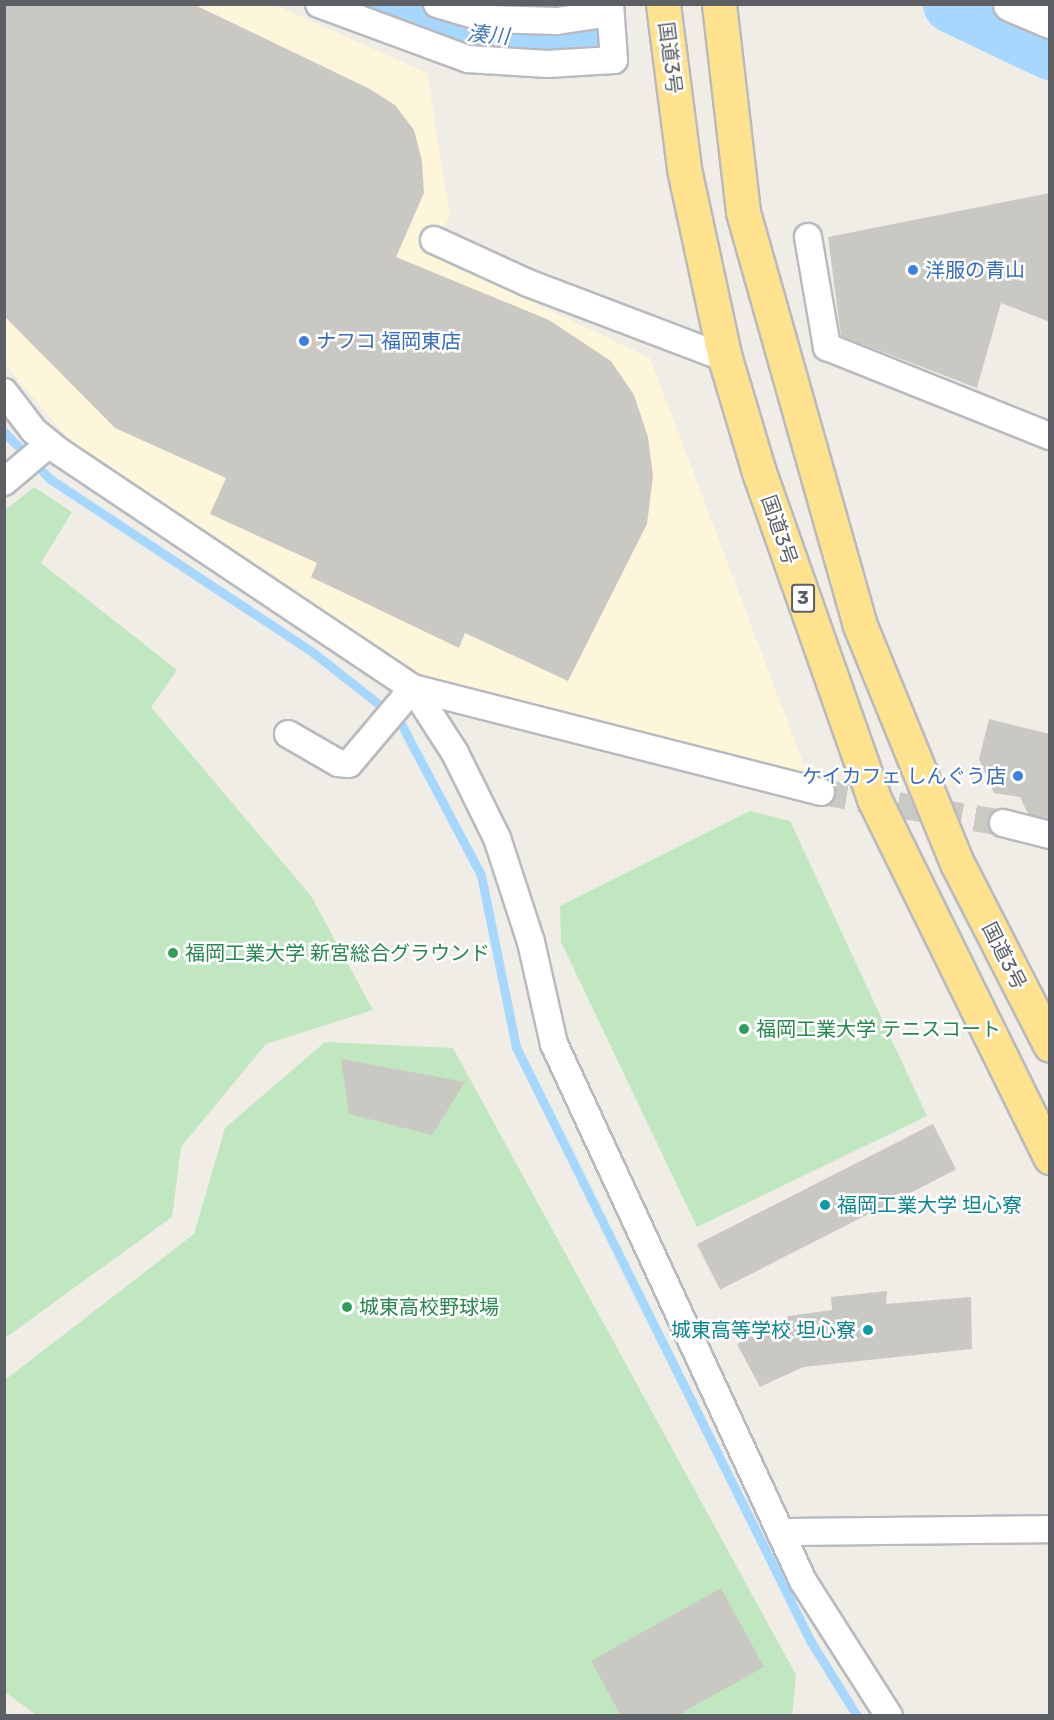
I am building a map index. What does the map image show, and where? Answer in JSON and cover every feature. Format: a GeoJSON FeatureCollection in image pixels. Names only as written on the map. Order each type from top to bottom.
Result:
{"type":"FeatureCollection","features":[{"type":"Feature","properties":{"kind":"highway","name":"国道3号"},"geometry":{"type":"LineString","coordinates":[[663,4],[684,168],[725,358],[759,472],[874,799],[1050,1157]]}},
{"type":"Feature","properties":{"kind":"highway","name":"国道3号"},"geometry":{"type":"LineString","coordinates":[[719,4],[742,212],[859,623],[958,865],[1050,1045]]}},
{"type":"Feature","properties":{"kind":"main road"},"geometry":{"type":"LineString","coordinates":[[1010,4],[1050,21]]}},
{"type":"Feature","properties":{"kind":"street"},"geometry":{"type":"LineString","coordinates":[[319,4],[468,59],[547,64],[614,60],[610,9],[557,21],[488,19],[437,4]]}},
{"type":"Feature","properties":{"kind":"street"},"geometry":{"type":"LineString","coordinates":[[808,237],[827,347],[1050,436]]}},
{"type":"Feature","properties":{"kind":"street"},"geometry":{"type":"LineString","coordinates":[[434,240],[528,283],[725,358]]}},
{"type":"Feature","properties":{"kind":"street"},"geometry":{"type":"LineString","coordinates":[[4,392],[49,444],[413,688],[821,792]]}},
{"type":"Feature","properties":{"kind":"street"},"geometry":{"type":"LineString","coordinates":[[4,482],[49,444]]}},
{"type":"Feature","properties":{"kind":"street"},"geometry":{"type":"LineString","coordinates":[[288,734],[338,763],[349,764],[413,688]]}},
{"type":"Feature","properties":{"kind":"street"},"geometry":{"type":"LineString","coordinates":[[413,688],[455,753],[497,838],[531,942],[554,1044],[803,1581],[889,1716]]}},
{"type":"Feature","properties":{"kind":"street"},"geometry":{"type":"LineString","coordinates":[[1003,823],[1050,835]]}},
{"type":"Feature","properties":{"kind":"street"},"geometry":{"type":"LineString","coordinates":[[780,1532],[1050,1529]]}},
{"type":"Feature","properties":{"kind":"shaded area","name":"ナフコ 福岡東店"},"geometry":{"type":"Polygon","coordinates":[[[4,5],[275,5],[427,73],[450,215],[431,254],[650,358],[807,773],[419,679],[69,440],[5,364],[4,5]]]}},
{"type":"Feature","properties":{"kind":"green space","name":"福岡工業大学 新宮総合グラウンド"},"geometry":{"type":"Polygon","coordinates":[[[34,487],[72,512],[41,563],[177,670],[151,707],[311,896],[373,1010],[266,1044],[181,1147],[172,1217],[5,1338],[4,511],[34,487]]]}},
{"type":"Feature","properties":{"kind":"green space","name":"福岡工業大学 テニスコート"},"geometry":{"type":"Polygon","coordinates":[[[750,811],[790,821],[927,1116],[697,1227],[561,942],[560,906],[750,811]]]}},
{"type":"Feature","properties":{"kind":"green space","name":"城東高校野球場"},"geometry":{"type":"Polygon","coordinates":[[[325,1042],[453,1048],[796,1675],[792,1716],[38,1716],[5,1692],[5,1380],[194,1234],[225,1128],[325,1042]]]}},
{"type":"Feature","properties":{"kind":"building","name":"ナフコ 福岡東店"},"geometry":{"type":"Polygon","coordinates":[[[5,4],[193,4],[370,89],[395,105],[414,130],[422,161],[424,193],[396,257],[549,320],[611,361],[634,395],[648,437],[653,476],[647,524],[568,681],[465,633],[459,648],[311,577],[317,563],[210,514],[226,478],[115,428],[5,317],[5,4]]]}},
{"type":"Feature","properties":{"kind":"building","name":"洋服の青山"},"geometry":{"type":"Polygon","coordinates":[[[1050,193],[1050,322],[1001,303],[977,388],[841,336],[828,237],[1050,193]]]}},
{"type":"Feature","properties":{"kind":"building","name":"ケイカフェ しんぐう店"},"geometry":{"type":"Polygon","coordinates":[[[989,719],[1050,734],[1050,823],[1030,818],[1020,797],[994,793],[979,759],[989,719]]]}},
{"type":"Feature","properties":{"kind":"building"},"geometry":{"type":"Polygon","coordinates":[[[341,1059],[465,1082],[432,1135],[349,1114],[341,1059]]]}},
{"type":"Feature","properties":{"kind":"building","name":"福岡工業大学 坦心寮"},"geometry":{"type":"Polygon","coordinates":[[[933,1124],[956,1169],[720,1290],[697,1244],[933,1124]]]}},
{"type":"Feature","properties":{"kind":"building","name":"城東高等学校 坦心寮"},"geometry":{"type":"Polygon","coordinates":[[[887,1291],[886,1304],[971,1297],[972,1349],[803,1367],[760,1387],[737,1344],[789,1316],[832,1310],[831,1297],[887,1291]]]}},
{"type":"Feature","properties":{"kind":"building"},"geometry":{"type":"Polygon","coordinates":[[[721,1588],[764,1667],[676,1716],[621,1716],[591,1661],[721,1588]]]}},
{"type":"Feature","properties":{"kind":"waterway","name":"湊川"},"geometry":{"type":"LineString","coordinates":[[387,4],[466,35],[594,40]]}},
{"type":"Feature","properties":{"kind":"waterway","name":"湊川"},"geometry":{"type":"LineString","coordinates":[[951,4],[1050,51]]}},
{"type":"Feature","properties":{"kind":"waterway"},"geometry":{"type":"LineString","coordinates":[[4,432],[50,479],[315,654],[399,720],[481,875],[516,1047],[811,1642],[857,1716]]}},
{"type":"Feature","properties":{"kind":"tunnel"},"geometry":{"type":"LineString","coordinates":[[821,792],[1003,823]]}},
{"type":"Feature","properties":{"kind":"place","name":"洋服の青山"},"geometry":{"type":"Point","coordinates":[913,270]}},
{"type":"Feature","properties":{"kind":"place","name":"ナフコ 福岡東店"},"geometry":{"type":"Point","coordinates":[304,341]}},
{"type":"Feature","properties":{"kind":"place","name":"ケイカフェ しんぐう店"},"geometry":{"type":"Point","coordinates":[1018,776]}},
{"type":"Feature","properties":{"kind":"place","name":"福岡工業大学 新宮総合グラウンド"},"geometry":{"type":"Point","coordinates":[173,953]}},
{"type":"Feature","properties":{"kind":"place","name":"福岡工業大学 テニスコート"},"geometry":{"type":"Point","coordinates":[744,1029]}},
{"type":"Feature","properties":{"kind":"place","name":"福岡工業大学 坦心寮"},"geometry":{"type":"Point","coordinates":[825,1205]}},
{"type":"Feature","properties":{"kind":"place","name":"城東高校野球場"},"geometry":{"type":"Point","coordinates":[347,1307]}},
{"type":"Feature","properties":{"kind":"place","name":"城東高等学校 坦心寮"},"geometry":{"type":"Point","coordinates":[868,1330]}}]}
